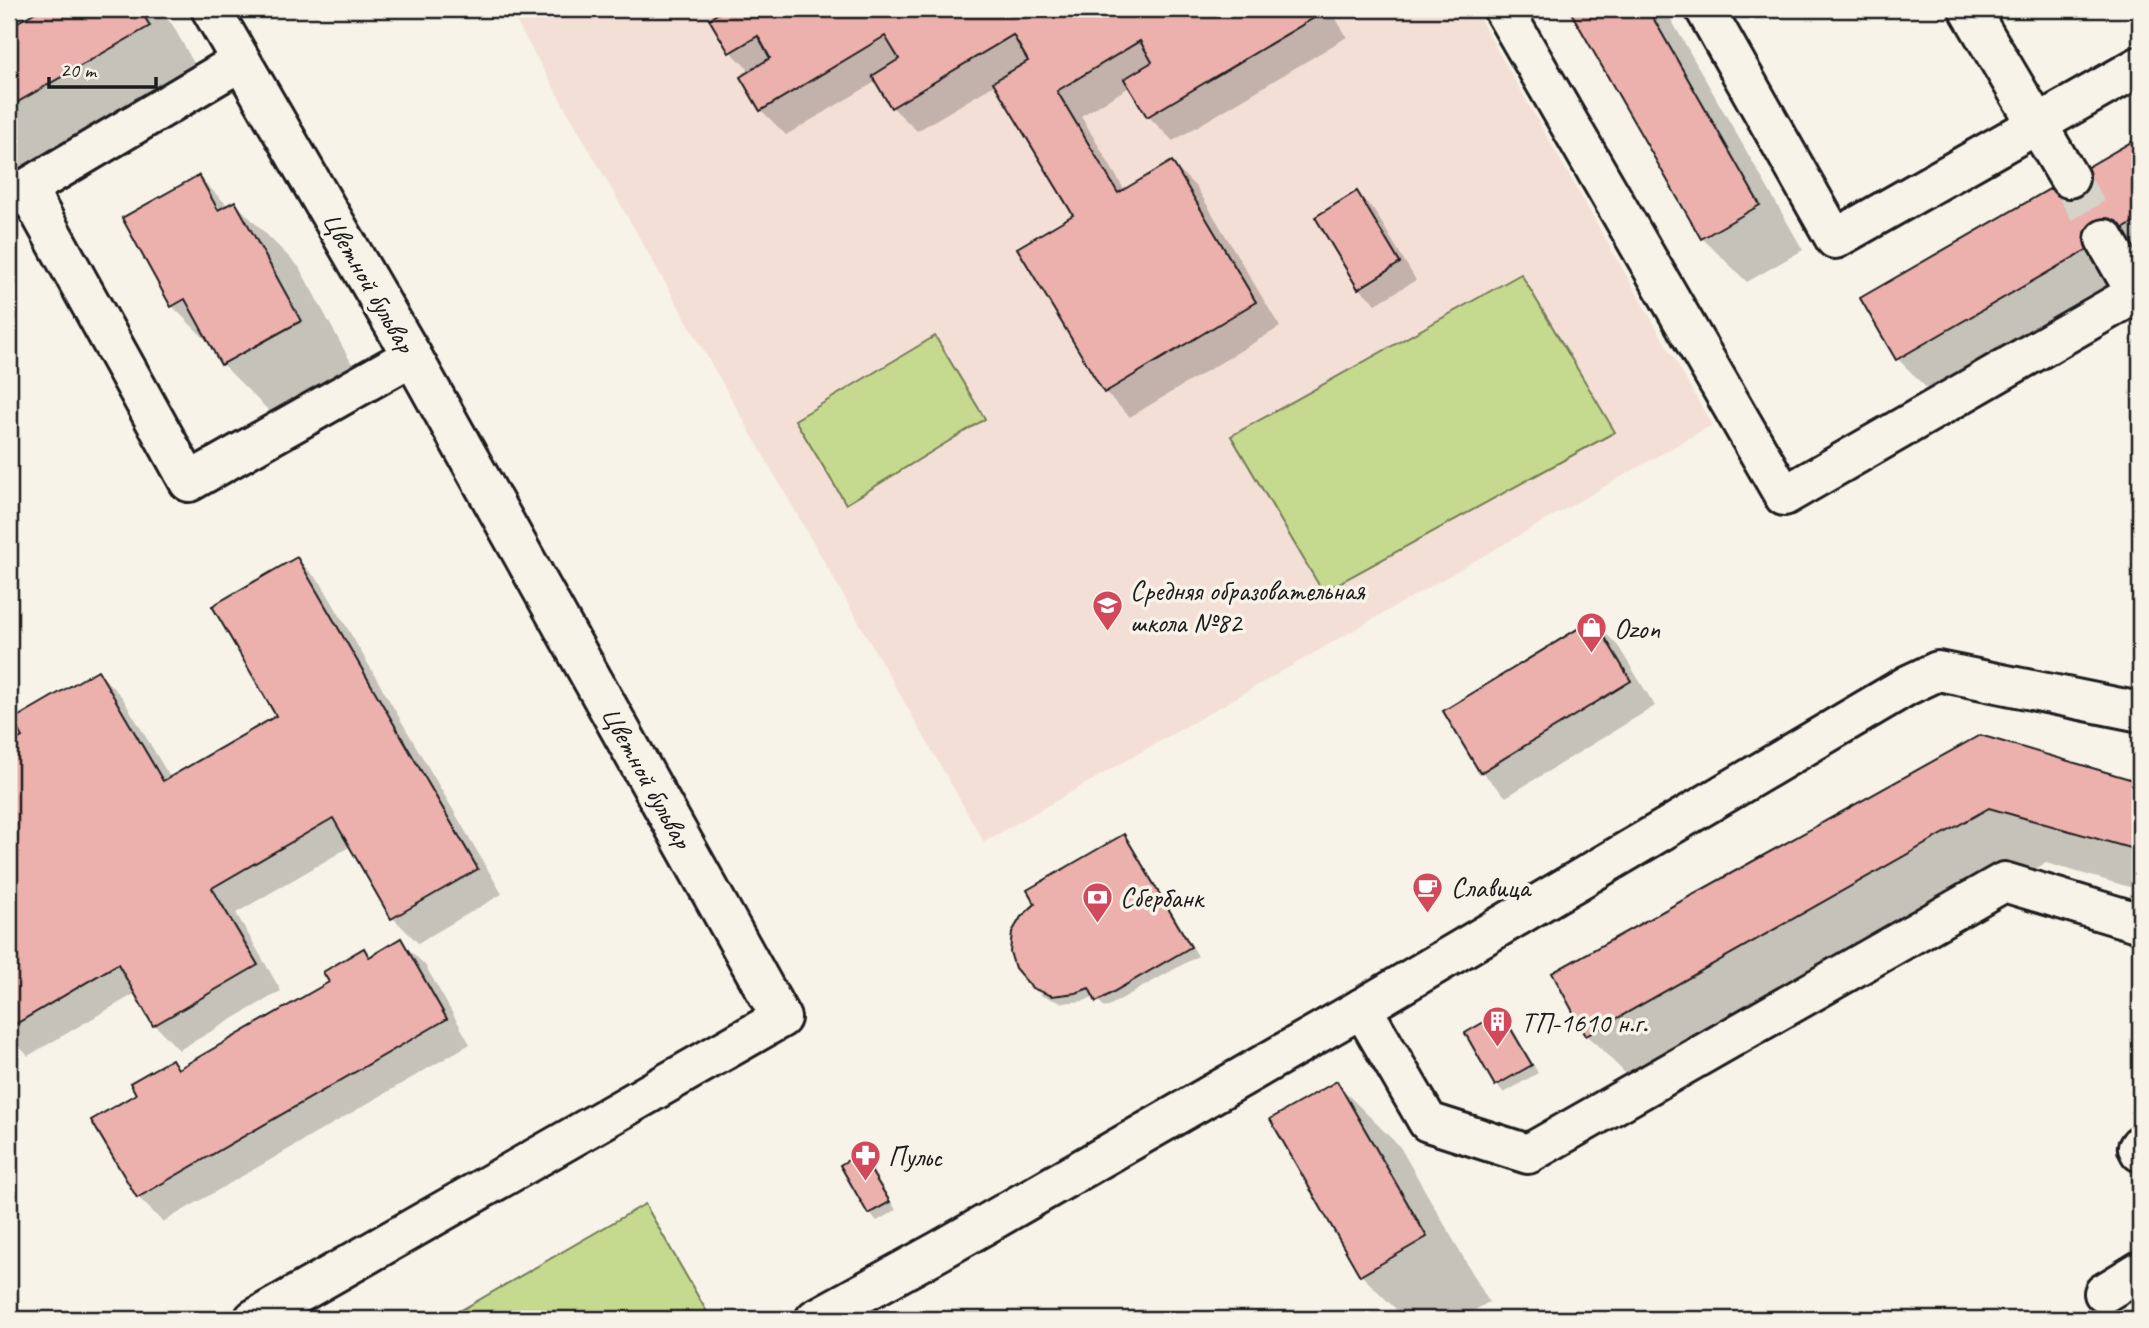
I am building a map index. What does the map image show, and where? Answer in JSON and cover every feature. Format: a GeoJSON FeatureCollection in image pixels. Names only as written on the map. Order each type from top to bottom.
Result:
{"type":"FeatureCollection","features":[{"type":"Feature","properties":{"kind":"street","name":"Цветной бульвар"},"geometry":{"type":"LineString","coordinates":[[211,9],[412,356],[781,1018],[254,1319]]}},
{"type":"Feature","properties":{"kind":"street"},"geometry":{"type":"LineString","coordinates":[[1503,9],[1784,496],[2138,292],[2105,239]]}},
{"type":"Feature","properties":{"kind":"street"},"geometry":{"type":"LineString","coordinates":[[1705,9],[1835,239],[2140,66]]}},
{"type":"Feature","properties":{"kind":"street"},"geometry":{"type":"LineString","coordinates":[[1969,9],[2069,178]]}},
{"type":"Feature","properties":{"kind":"street"},"geometry":{"type":"LineString","coordinates":[[241,61],[18,194],[189,482],[412,356]]}},
{"type":"Feature","properties":{"kind":"street"},"geometry":{"type":"LineString","coordinates":[[815,1319],[939,1251],[1362,1008],[1908,685],[1938,671],[2140,712]]}},
{"type":"Feature","properties":{"kind":"street"},"geometry":{"type":"LineString","coordinates":[[1362,1008],[1428,1122],[1528,1154],[2004,882],[2140,923]]}},
{"type":"Feature","properties":{"kind":"street"},"geometry":{"type":"LineString","coordinates":[[2140,1145],[2140,1152]]}},
{"type":"Feature","properties":{"kind":"street"},"geometry":{"type":"LineString","coordinates":[[2104,1293],[2140,1271]]}},
{"type":"Feature","properties":{"kind":"shaded area","name":"Средняя образовательная школа №82"},"geometry":{"type":"Polygon","coordinates":[[[509,9],[1474,9],[1712,425],[984,842],[509,9]]]}},
{"type":"Feature","properties":{"kind":"green space"},"geometry":{"type":"Polygon","coordinates":[[[1521,274],[1615,432],[1323,592],[1231,436],[1521,274]]]}},
{"type":"Feature","properties":{"kind":"green space"},"geometry":{"type":"Polygon","coordinates":[[[935,336],[985,419],[846,504],[795,420],[935,336]]]}},
{"type":"Feature","properties":{"kind":"green space"},"geometry":{"type":"Polygon","coordinates":[[[645,1204],[711,1319],[446,1319],[645,1204]]]}},
{"type":"Feature","properties":{"kind":"building"},"geometry":{"type":"Polygon","coordinates":[[[41,9],[140,9],[150,26],[9,107],[9,27],[41,9]]]}},
{"type":"Feature","properties":{"kind":"building"},"geometry":{"type":"Polygon","coordinates":[[[725,9],[1322,9],[1324,12],[1147,117],[1124,79],[1152,62],[1140,41],[1057,91],[1118,193],[1172,161],[1256,302],[1104,393],[1017,248],[1073,215],[993,82],[1028,61],[1013,35],[891,108],[872,76],[899,59],[885,36],[760,111],[740,77],[770,58],[758,36],[729,53],[709,19],[725,9]]]}},
{"type":"Feature","properties":{"kind":"building"},"geometry":{"type":"Polygon","coordinates":[[[1569,9],[1648,9],[1760,205],[1701,239],[1569,9]]]}},
{"type":"Feature","properties":{"kind":"building"},"geometry":{"type":"Polygon","coordinates":[[[2140,137],[2140,219],[1896,360],[1860,298],[2140,137]]]}},
{"type":"Feature","properties":{"kind":"building"},"geometry":{"type":"Polygon","coordinates":[[[199,175],[218,210],[235,201],[301,321],[221,365],[185,299],[171,307],[122,218],[199,175]]]}},
{"type":"Feature","properties":{"kind":"building"},"geometry":{"type":"Polygon","coordinates":[[[1357,191],[1400,263],[1358,289],[1315,217],[1357,191]]]}},
{"type":"Feature","properties":{"kind":"building"},"geometry":{"type":"Polygon","coordinates":[[[297,557],[478,869],[391,919],[333,818],[212,888],[258,965],[153,1026],[118,964],[9,1028],[9,744],[22,737],[12,720],[98,670],[163,781],[276,716],[212,606],[297,557]]]}},
{"type":"Feature","properties":{"kind":"building"},"geometry":{"type":"Polygon","coordinates":[[[1594,619],[1631,681],[1480,773],[1443,711],[1594,619]]]}},
{"type":"Feature","properties":{"kind":"building"},"geometry":{"type":"Polygon","coordinates":[[[1980,735],[2140,782],[2140,851],[1989,808],[1586,1036],[1552,973],[1980,735]]]}},
{"type":"Feature","properties":{"kind":"building","name":"Сбербанк"},"geometry":{"type":"Polygon","coordinates":[[[1124,834],[1191,947],[1096,1002],[1089,988],[1076,993],[1052,996],[1032,988],[1015,968],[1010,952],[1012,932],[1021,917],[1035,904],[1027,890],[1124,834]]]}},
{"type":"Feature","properties":{"kind":"building"},"geometry":{"type":"Polygon","coordinates":[[[401,938],[447,1019],[137,1198],[91,1120],[136,1094],[130,1083],[172,1059],[178,1069],[329,982],[323,972],[364,948],[369,957],[401,938]]]}},
{"type":"Feature","properties":{"kind":"building","name":"ТП-1610 н.г."},"geometry":{"type":"Polygon","coordinates":[[[1501,1012],[1532,1065],[1495,1086],[1465,1033],[1501,1012]]]}},
{"type":"Feature","properties":{"kind":"building"},"geometry":{"type":"Polygon","coordinates":[[[1337,1081],[1427,1237],[1360,1276],[1270,1119],[1337,1081]]]}},
{"type":"Feature","properties":{"kind":"building","name":"Пульс"},"geometry":{"type":"Polygon","coordinates":[[[860,1153],[890,1202],[868,1214],[840,1165],[860,1153]]]}},
{"type":"Feature","properties":{"kind":"tunnel"},"geometry":{"type":"LineString","coordinates":[[2069,178],[2105,239]]}},
{"type":"Feature","properties":{"kind":"place","name":"Средняя образовательная школа №82"},"geometry":{"type":"Point","coordinates":[1107,633]}},
{"type":"Feature","properties":{"kind":"place","name":"Ozon"},"geometry":{"type":"Point","coordinates":[1591,655]}},
{"type":"Feature","properties":{"kind":"place","name":"Славица"},"geometry":{"type":"Point","coordinates":[1428,914]}},
{"type":"Feature","properties":{"kind":"place","name":"Сбербанк"},"geometry":{"type":"Point","coordinates":[1097,924]}},
{"type":"Feature","properties":{"kind":"place","name":"ТП-1610 н.г."},"geometry":{"type":"Point","coordinates":[1498,1049]}},
{"type":"Feature","properties":{"kind":"place","name":"Пульс"},"geometry":{"type":"Point","coordinates":[865,1183]}}]}
